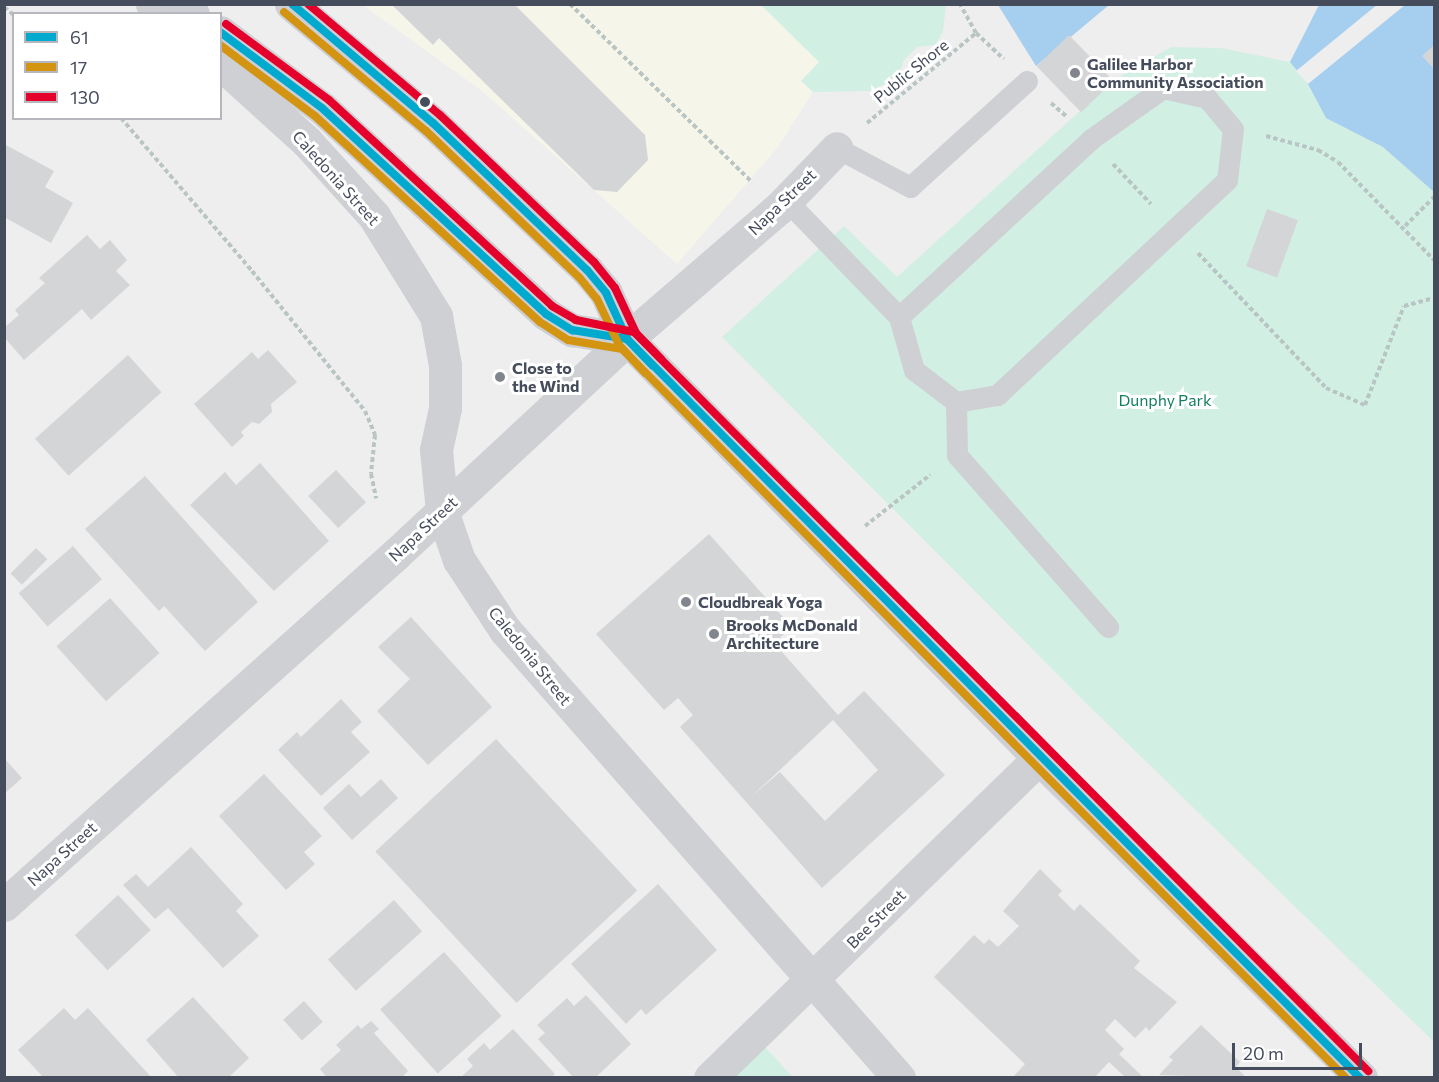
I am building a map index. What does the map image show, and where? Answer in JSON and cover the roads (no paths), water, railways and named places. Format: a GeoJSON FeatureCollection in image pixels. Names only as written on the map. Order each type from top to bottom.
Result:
{"type":"FeatureCollection","features":[{"type":"Feature","properties":{"kind":"main road"},"geometry":{"type":"LineString","coordinates":[[291,4],[418,109],[586,270],[606,293],[627,339],[1038,758],[1360,1077]]}},
{"type":"Feature","properties":{"kind":"main road"},"geometry":{"type":"LineString","coordinates":[[222,33],[322,108],[546,314],[572,330],[627,339]]}},
{"type":"Feature","properties":{"kind":"street","name":"Caledonia Street"},"geometry":{"type":"LineString","coordinates":[[222,65],[307,142],[374,216],[436,316],[445,365],[445,408],[436,450],[442,511],[459,560],[505,630],[812,982],[899,1077]]}},
{"type":"Feature","properties":{"kind":"street","name":"Napa Street"},"geometry":{"type":"LineString","coordinates":[[4,905],[442,511],[627,339],[783,205],[837,148]]}},
{"type":"Feature","properties":{"kind":"street","name":"Bee Street"},"geometry":{"type":"LineString","coordinates":[[710,1077],[812,982],[1038,758]]}},
{"type":"Feature","properties":{"kind":"lane"},"geometry":{"type":"LineString","coordinates":[[837,148],[910,187],[1027,81]]}},
{"type":"Feature","properties":{"kind":"lane"},"geometry":{"type":"LineString","coordinates":[[783,205],[899,317],[914,370],[956,402],[997,395],[1227,180],[1233,129],[1207,98],[1163,88],[1090,139],[899,317]]}},
{"type":"Feature","properties":{"kind":"lane"},"geometry":{"type":"LineString","coordinates":[[956,402],[957,454],[1108,627]]}},
{"type":"Feature","properties":{"kind":"water"},"geometry":{"type":"Polygon","coordinates":[[[998,5],[1109,5],[1036,66],[998,5]]]}},
{"type":"Feature","properties":{"kind":"water"},"geometry":{"type":"Polygon","coordinates":[[[1319,5],[1434,5],[1434,192],[1383,147],[1326,118],[1308,84],[1290,62],[1319,5]]]}},
{"type":"Feature","properties":{"kind":"place","name":"Galilee Harbor Community Association"},"geometry":{"type":"Point","coordinates":[1075,73]}},
{"type":"Feature","properties":{"kind":"place","name":"Close to the Wind"},"geometry":{"type":"Point","coordinates":[500,377]}},
{"type":"Feature","properties":{"kind":"place","name":"Cloudbreak Yoga"},"geometry":{"type":"Point","coordinates":[686,602]}},
{"type":"Feature","properties":{"kind":"place","name":"Brooks McDonald Architecture"},"geometry":{"type":"Point","coordinates":[714,634]}},
{"type":"Feature","properties":{"kind":"park label","name":"Dunphy Park"},"geometry":{"type":"Point","coordinates":[1165,400]}}]}
